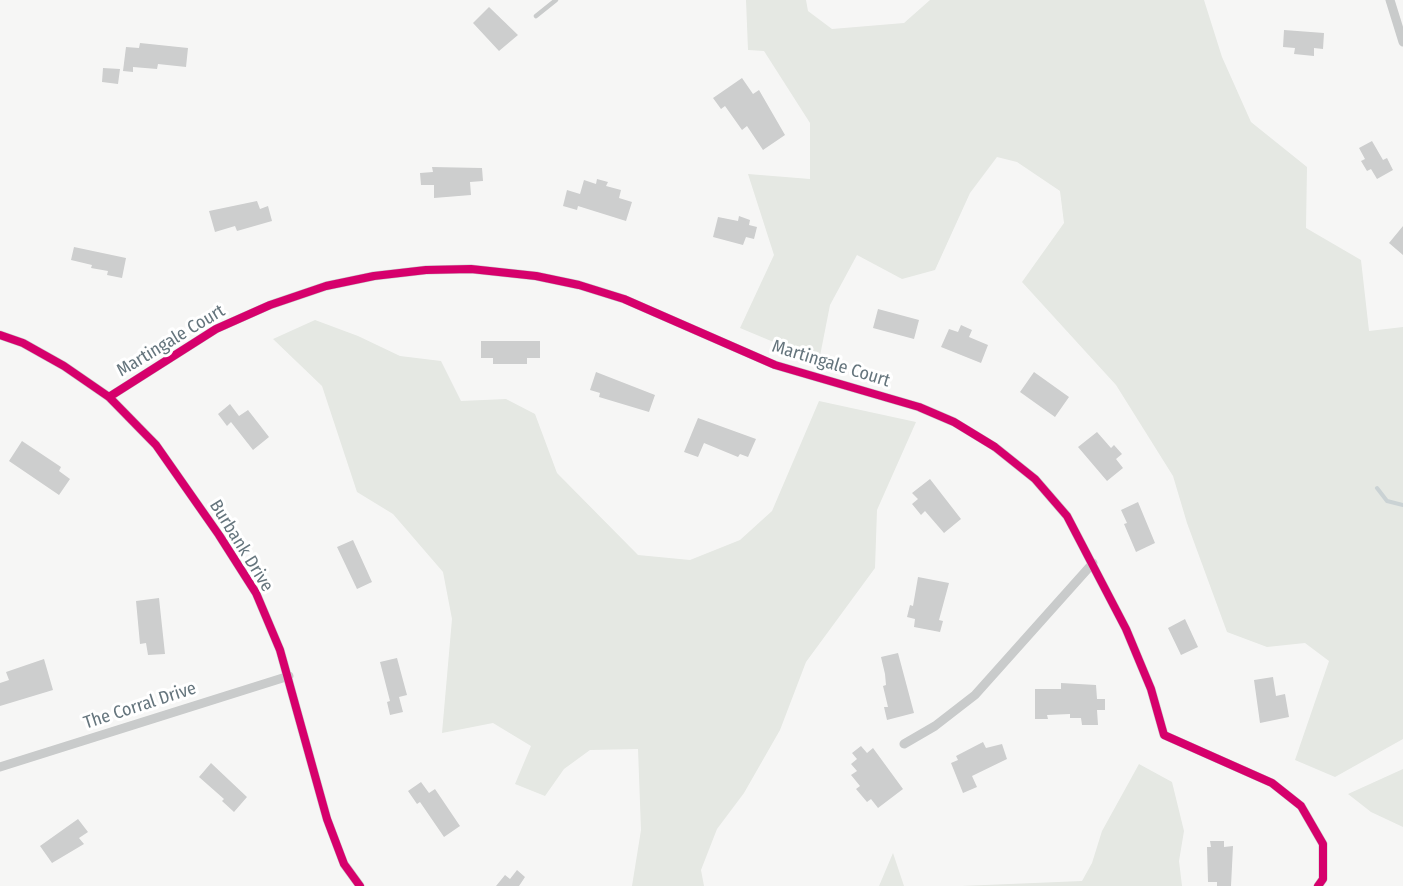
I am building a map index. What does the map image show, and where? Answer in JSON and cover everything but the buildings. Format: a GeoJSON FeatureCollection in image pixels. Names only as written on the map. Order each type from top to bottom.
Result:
{"type":"FeatureCollection","features":[{"type":"Feature","properties":{"kind":"street"},"geometry":{"type":"LineString","coordinates":[[1390,0],[1403,42]]}},
{"type":"Feature","properties":{"kind":"street","name":"Martingale Court"},"geometry":{"type":"LineString","coordinates":[[109,397],[216,330],[270,306],[326,286],[374,276],[426,270],[471,269],[536,276],[579,285],[624,299],[774,365],[919,407],[954,422],[995,447],[1035,479],[1066,516],[1093,563],[1126,629],[1150,689],[1164,735],[1272,783],[1301,806],[1323,844],[1323,879],[1318,886]]}},
{"type":"Feature","properties":{"kind":"street","name":"Burbank Drive"},"geometry":{"type":"LineString","coordinates":[[0,335],[23,343],[64,366],[109,397],[156,445],[225,545],[256,593],[289,676],[327,819],[344,864],[360,886]]}},
{"type":"Feature","properties":{"kind":"street"},"geometry":{"type":"LineString","coordinates":[[903,744],[935,726],[975,695],[1093,563]]}},
{"type":"Feature","properties":{"kind":"street","name":"The Corral Drive"},"geometry":{"type":"LineString","coordinates":[[0,767],[289,676]]}},
{"type":"Feature","properties":{"kind":"lane"},"geometry":{"type":"LineString","coordinates":[[536,16],[556,0]]}},
{"type":"Feature","properties":{"kind":"shaded area"},"geometry":{"type":"Polygon","coordinates":[[[746,0],[806,0],[808,11],[832,29],[904,23],[930,0],[1204,0],[1222,57],[1251,122],[1307,167],[1306,228],[1361,260],[1369,331],[1403,327],[1403,739],[1335,777],[1295,760],[1329,661],[1305,643],[1267,647],[1227,632],[1187,523],[1173,476],[1116,385],[1022,282],[1064,223],[1060,191],[1017,162],[997,157],[970,193],[935,270],[902,279],[857,255],[830,305],[819,361],[740,328],[774,255],[748,174],[810,179],[810,123],[764,51],[748,50],[746,0]]]}},
{"type":"Feature","properties":{"kind":"shaded area"},"geometry":{"type":"Polygon","coordinates":[[[315,320],[358,336],[400,356],[441,361],[461,401],[506,399],[535,414],[557,473],[638,555],[690,560],[740,540],[772,511],[819,401],[916,422],[877,510],[875,568],[806,662],[780,730],[744,793],[717,829],[701,870],[704,886],[632,886],[641,830],[638,749],[590,750],[564,769],[545,796],[515,784],[531,746],[493,723],[442,733],[452,619],[443,572],[393,514],[357,492],[322,386],[273,339],[315,320]]]}},
{"type":"Feature","properties":{"kind":"shaded area"},"geometry":{"type":"Polygon","coordinates":[[[1139,764],[1172,782],[1184,831],[1179,861],[1182,886],[961,886],[1082,881],[1092,863],[1102,831],[1139,764]]]}},
{"type":"Feature","properties":{"kind":"shaded area"},"geometry":{"type":"Polygon","coordinates":[[[1403,769],[1403,827],[1371,812],[1348,794],[1403,769]]]}},
{"type":"Feature","properties":{"kind":"shaded area"},"geometry":{"type":"Polygon","coordinates":[[[893,853],[904,886],[879,886],[893,853]]]}},
{"type":"Feature","properties":{"kind":"waterway"},"geometry":{"type":"LineString","coordinates":[[1377,488],[1387,501],[1403,505]]}},
{"type":"Feature","properties":{"kind":"cycle path"},"geometry":{"type":"LineString","coordinates":[[109,397],[216,329],[270,305],[326,286],[374,276],[426,270],[471,269],[536,276],[579,285],[624,299],[775,365],[919,407],[954,422],[995,447],[1035,479],[1067,516],[1126,629],[1151,689],[1164,735],[1272,783],[1301,806],[1323,844],[1323,879],[1318,886]]}},
{"type":"Feature","properties":{"kind":"cycle path"},"geometry":{"type":"LineString","coordinates":[[0,335],[23,343],[64,366],[109,397],[156,445],[219,535],[256,593],[280,650],[327,819],[344,864],[360,886]]}}]}
